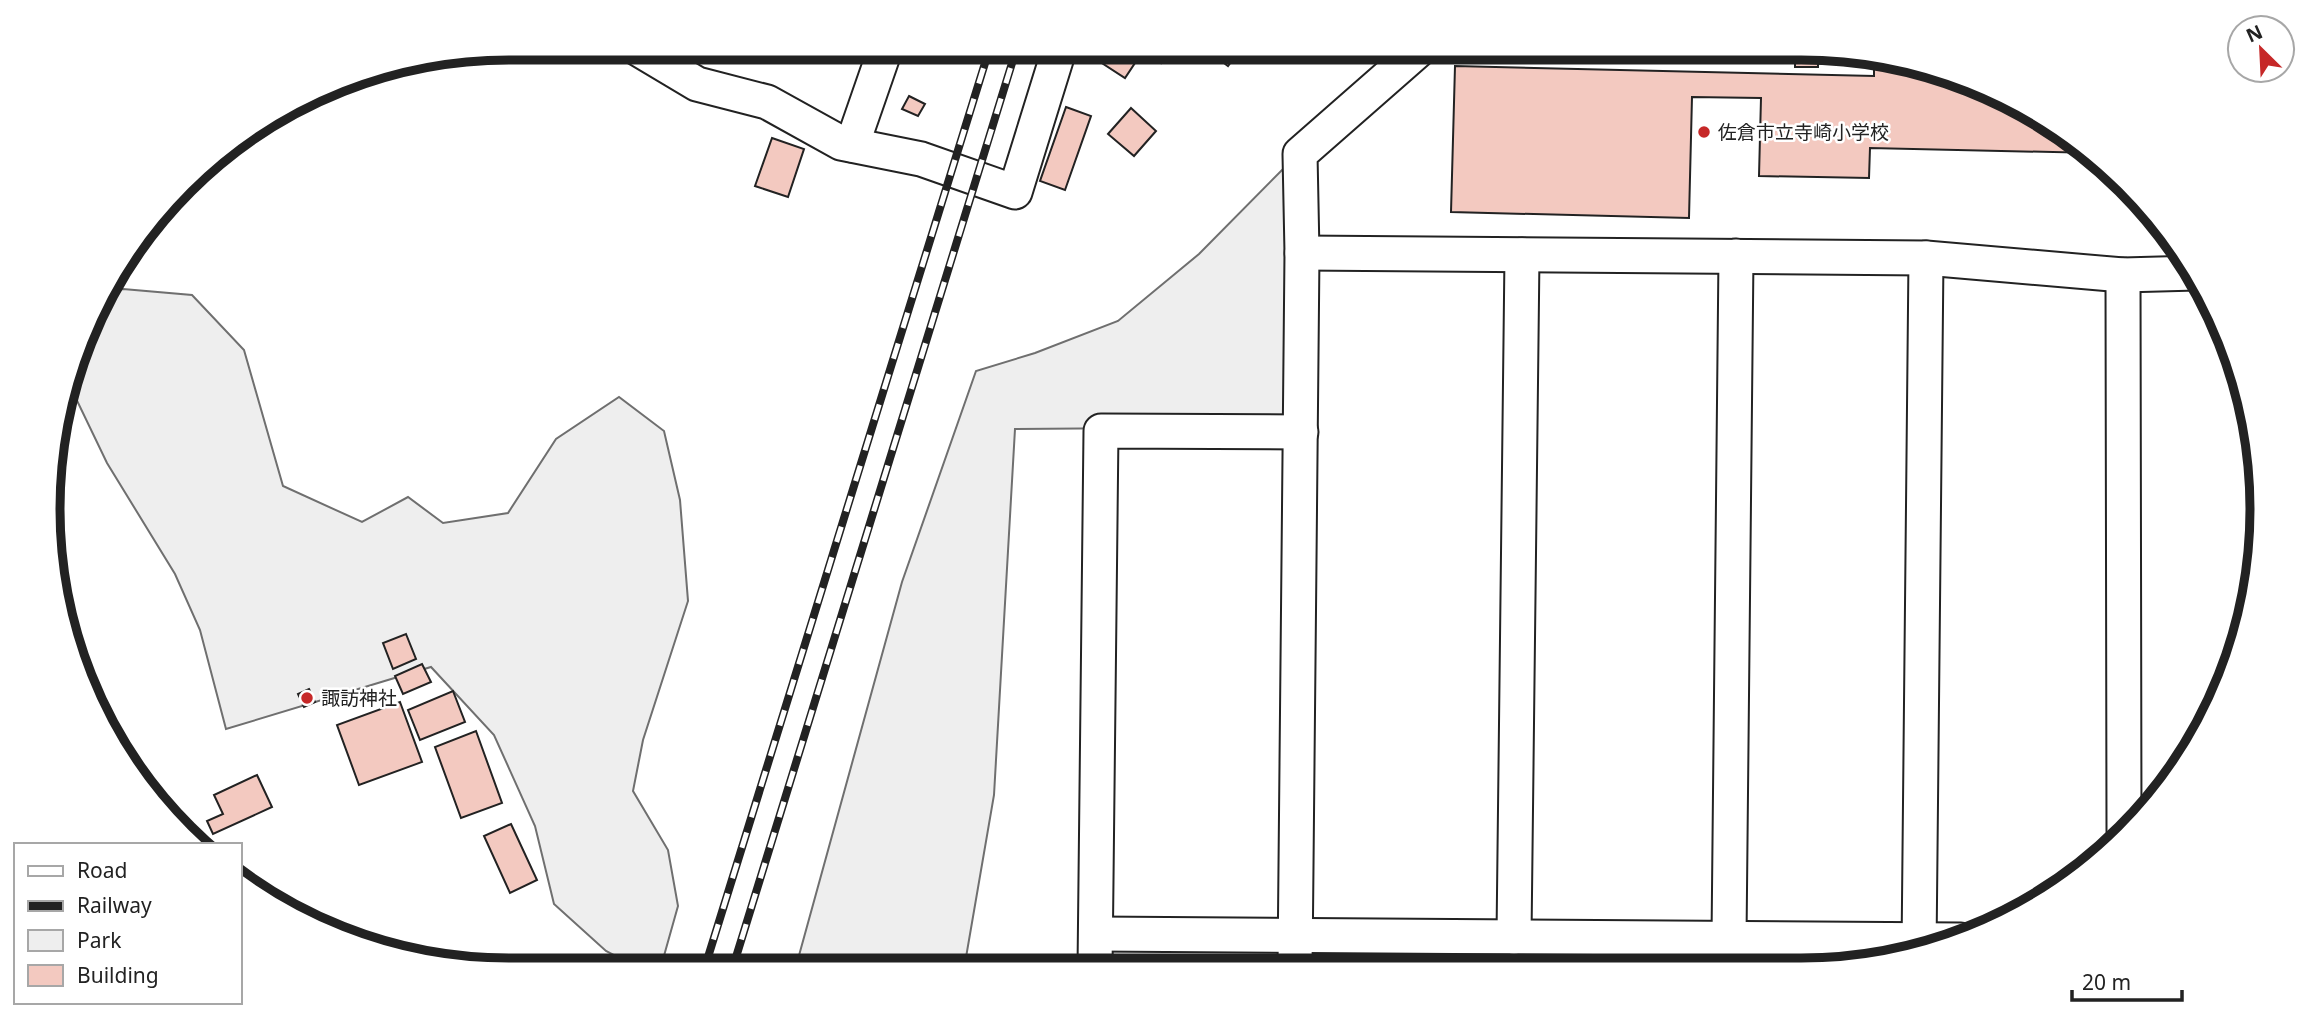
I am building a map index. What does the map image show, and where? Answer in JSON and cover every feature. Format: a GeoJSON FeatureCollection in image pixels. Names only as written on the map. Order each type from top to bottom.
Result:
{"type":"FeatureCollection","features":[{"type":"Feature","properties":{"kind":"street"},"geometry":{"type":"LineString","coordinates":[[657,60],[697,84],[767,102],[841,142],[921,159],[1015,192],[1056,60]]}},
{"type":"Feature","properties":{"kind":"street"},"geometry":{"type":"LineString","coordinates":[[852,145],[881,60]]}},
{"type":"Feature","properties":{"kind":"street"},"geometry":{"type":"LineString","coordinates":[[1295,958],[1301,432],[1300,154],[1407,60]]}},
{"type":"Feature","properties":{"kind":"street"},"geometry":{"type":"LineString","coordinates":[[1302,253],[1926,258],[2123,275],[2184,274]]}},
{"type":"Feature","properties":{"kind":"street"},"geometry":{"type":"LineString","coordinates":[[1514,937],[1522,256]]}},
{"type":"Feature","properties":{"kind":"street"},"geometry":{"type":"LineString","coordinates":[[1729,939],[1736,256]]}},
{"type":"Feature","properties":{"kind":"street"},"geometry":{"type":"LineString","coordinates":[[1919,942],[1926,258]]}},
{"type":"Feature","properties":{"kind":"street"},"geometry":{"type":"LineString","coordinates":[[2123,275],[2124,822]]}},
{"type":"Feature","properties":{"kind":"street"},"geometry":{"type":"LineString","coordinates":[[1096,958],[1101,431],[1301,432]]}},
{"type":"Feature","properties":{"kind":"street"},"geometry":{"type":"LineString","coordinates":[[1096,934],[1729,939],[1910,945]]}},
{"type":"Feature","properties":{"kind":"green space"},"geometry":{"type":"Polygon","coordinates":[[[1288,164],[1285,427],[1015,429],[994,795],[966,958],[798,958],[902,582],[976,371],[1035,353],[1118,321],[1199,254],[1288,164]]]}},
{"type":"Feature","properties":{"kind":"green space"},"geometry":{"type":"Polygon","coordinates":[[[117,290],[192,295],[244,350],[283,486],[362,522],[408,497],[443,523],[508,513],[556,439],[619,397],[664,431],[680,500],[688,601],[643,740],[633,791],[668,850],[678,906],[663,958],[619,958],[606,951],[554,904],[535,826],[494,735],[431,667],[226,729],[200,630],[175,574],[107,463],[74,395],[94,337],[117,290]]]}},
{"type":"Feature","properties":{"kind":"green space"},"geometry":{"type":"Polygon","coordinates":[[[1330,948],[1686,953],[1686,958],[1321,958],[1330,948]]]}},
{"type":"Feature","properties":{"kind":"building"},"geometry":{"type":"Polygon","coordinates":[[[1097,60],[1137,60],[1125,78],[1097,60]]]}},
{"type":"Feature","properties":{"kind":"building"},"geometry":{"type":"Polygon","coordinates":[[[1220,60],[1232,60],[1228,66],[1220,60]]]}},
{"type":"Feature","properties":{"kind":"building"},"geometry":{"type":"Polygon","coordinates":[[[1795,60],[1818,60],[1818,67],[1795,67],[1795,60]]]}},
{"type":"Feature","properties":{"kind":"building"},"geometry":{"type":"Polygon","coordinates":[[[1874,65],[1945,83],[2000,106],[2076,153],[1870,148],[1869,178],[1759,176],[1761,98],[1692,97],[1689,218],[1451,212],[1455,66],[1874,76],[1874,65]]]}},
{"type":"Feature","properties":{"kind":"building"},"geometry":{"type":"Polygon","coordinates":[[[909,96],[925,104],[918,116],[902,109],[909,96]]]}},
{"type":"Feature","properties":{"kind":"building"},"geometry":{"type":"Polygon","coordinates":[[[1066,107],[1091,116],[1065,190],[1040,181],[1066,107]]]}},
{"type":"Feature","properties":{"kind":"building"},"geometry":{"type":"Polygon","coordinates":[[[1131,108],[1156,131],[1134,156],[1108,134],[1131,108]]]}},
{"type":"Feature","properties":{"kind":"building"},"geometry":{"type":"Polygon","coordinates":[[[772,138],[804,149],[788,197],[755,186],[772,138]]]}},
{"type":"Feature","properties":{"kind":"building"},"geometry":{"type":"Polygon","coordinates":[[[406,634],[416,659],[393,669],[383,643],[406,634]]]}},
{"type":"Feature","properties":{"kind":"building"},"geometry":{"type":"Polygon","coordinates":[[[422,664],[431,682],[403,694],[395,676],[422,664]]]}},
{"type":"Feature","properties":{"kind":"building"},"geometry":{"type":"Polygon","coordinates":[[[309,689],[315,702],[304,707],[298,694],[309,689]]]}},
{"type":"Feature","properties":{"kind":"building"},"geometry":{"type":"Polygon","coordinates":[[[453,691],[465,722],[420,740],[408,710],[453,691]]]}},
{"type":"Feature","properties":{"kind":"building"},"geometry":{"type":"Polygon","coordinates":[[[400,702],[422,762],[359,785],[337,725],[400,702]]]}},
{"type":"Feature","properties":{"kind":"building"},"geometry":{"type":"Polygon","coordinates":[[[476,731],[502,803],[461,818],[435,747],[476,731]]]}},
{"type":"Feature","properties":{"kind":"building"},"geometry":{"type":"Polygon","coordinates":[[[257,775],[272,807],[213,834],[207,821],[223,814],[214,795],[257,775]]]}},
{"type":"Feature","properties":{"kind":"building"},"geometry":{"type":"Polygon","coordinates":[[[511,824],[537,880],[510,893],[484,836],[511,824]]]}},
{"type":"Feature","properties":{"kind":"railway"},"geometry":{"type":"LineString","coordinates":[[708,958],[986,60]]}},
{"type":"Feature","properties":{"kind":"railway"},"geometry":{"type":"LineString","coordinates":[[736,958],[1013,60]]}},
{"type":"Feature","properties":{"kind":"place","name":"佐倉市立寺崎小学校"},"geometry":{"type":"Point","coordinates":[1704,132]}},
{"type":"Feature","properties":{"kind":"place","name":"諏訪神社"},"geometry":{"type":"Point","coordinates":[307,698]}}]}
